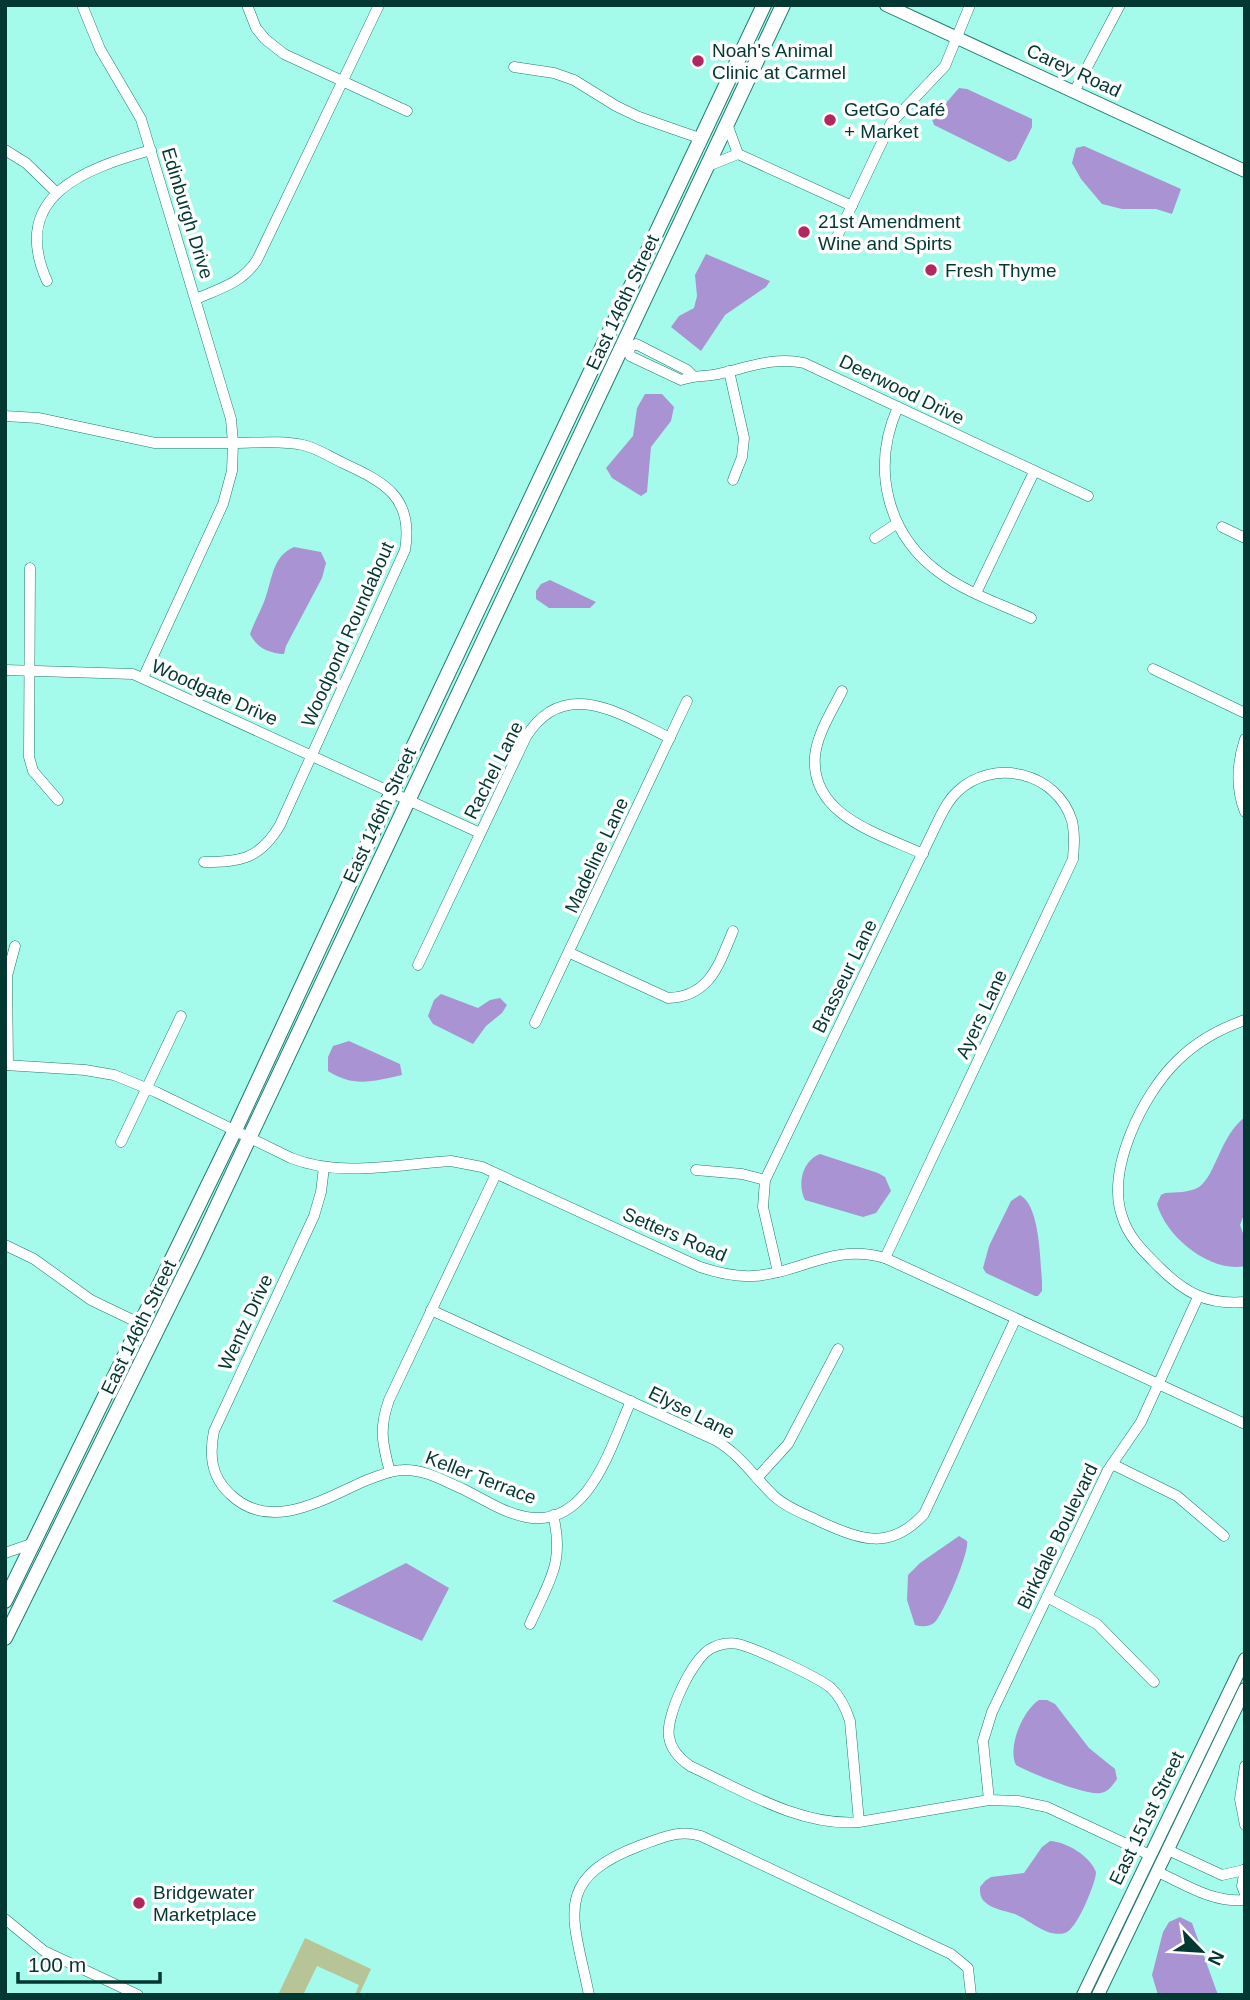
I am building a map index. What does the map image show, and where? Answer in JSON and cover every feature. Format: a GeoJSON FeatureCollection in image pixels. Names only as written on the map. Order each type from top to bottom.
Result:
{"type":"FeatureCollection","features":[{"type":"Feature","properties":{"kind":"main road","name":"East 146th Street"},"geometry":{"type":"LineString","coordinates":[[5,1638],[81,1487],[608,338],[764,5]]}},
{"type":"Feature","properties":{"kind":"main road","name":"East 146th Street"},"geometry":{"type":"LineString","coordinates":[[400,796],[626,346],[783,5]]}},
{"type":"Feature","properties":{"kind":"main road","name":"East 146th Street"},"geometry":{"type":"LineString","coordinates":[[5,1601],[141,1324],[242,1134]]}},
{"type":"Feature","properties":{"kind":"street","name":"Edinburgh Drive"},"geometry":{"type":"LineString","coordinates":[[82,5],[100,49],[141,119],[231,419],[233,443]]}},
{"type":"Feature","properties":{"kind":"street"},"geometry":{"type":"LineString","coordinates":[[247,5],[256,28],[284,54],[407,111]]}},
{"type":"Feature","properties":{"kind":"street"},"geometry":{"type":"LineString","coordinates":[[196,299],[236,283],[252,268],[379,5]]}},
{"type":"Feature","properties":{"kind":"street","name":"Carey Road"},"geometry":{"type":"LineString","coordinates":[[887,5],[1245,171]]}},
{"type":"Feature","properties":{"kind":"street"},"geometry":{"type":"LineString","coordinates":[[835,241],[894,118],[945,66],[970,5]]}},
{"type":"Feature","properties":{"kind":"street"},"geometry":{"type":"LineString","coordinates":[[1074,92],[1120,5]]}},
{"type":"Feature","properties":{"kind":"street"},"geometry":{"type":"LineString","coordinates":[[514,67],[554,73],[574,80],[639,117],[702,139]]}},
{"type":"Feature","properties":{"kind":"street"},"geometry":{"type":"LineString","coordinates":[[727,124],[738,154],[852,206]]}},
{"type":"Feature","properties":{"kind":"street"},"geometry":{"type":"LineString","coordinates":[[5,150],[26,163],[56,192]]}},
{"type":"Feature","properties":{"kind":"street"},"geometry":{"type":"LineString","coordinates":[[47,281],[38,261],[37,235],[43,211],[56,192],[88,171],[151,150]]}},
{"type":"Feature","properties":{"kind":"street"},"geometry":{"type":"LineString","coordinates":[[708,166],[738,154]]}},
{"type":"Feature","properties":{"kind":"street"},"geometry":{"type":"LineString","coordinates":[[608,338],[626,346]]}},
{"type":"Feature","properties":{"kind":"street","name":"Deerwood Drive"},"geometry":{"type":"LineString","coordinates":[[626,346],[636,344],[692,375],[703,376],[773,360],[797,361],[1088,496]]}},
{"type":"Feature","properties":{"kind":"street"},"geometry":{"type":"LineString","coordinates":[[729,372],[744,438],[742,457],[733,480]]}},
{"type":"Feature","properties":{"kind":"street"},"geometry":{"type":"LineString","coordinates":[[898,407],[888,433],[884,458],[887,493],[896,524],[911,547],[942,575],[1031,618]]}},
{"type":"Feature","properties":{"kind":"street","name":"Woodpond Roundabout"},"geometry":{"type":"LineString","coordinates":[[5,416],[38,418],[155,443],[289,442],[306,445],[377,479],[395,497],[404,516],[407,540],[402,559],[280,825],[266,846],[240,860],[204,862]]}},
{"type":"Feature","properties":{"kind":"street"},"geometry":{"type":"LineString","coordinates":[[144,678],[223,504],[232,471],[233,443]]}},
{"type":"Feature","properties":{"kind":"street"},"geometry":{"type":"LineString","coordinates":[[976,593],[1034,472]]}},
{"type":"Feature","properties":{"kind":"street"},"geometry":{"type":"LineString","coordinates":[[875,538],[896,524]]}},
{"type":"Feature","properties":{"kind":"street"},"geometry":{"type":"LineString","coordinates":[[1222,527],[1245,538]]}},
{"type":"Feature","properties":{"kind":"street"},"geometry":{"type":"LineString","coordinates":[[30,568],[29,757],[33,771],[58,800]]}},
{"type":"Feature","properties":{"kind":"street"},"geometry":{"type":"LineString","coordinates":[[1153,669],[1245,713]]}},
{"type":"Feature","properties":{"kind":"street","name":"Woodgate Drive"},"geometry":{"type":"LineString","coordinates":[[5,670],[120,672],[144,678],[480,833]]}},
{"type":"Feature","properties":{"kind":"street"},"geometry":{"type":"LineString","coordinates":[[842,691],[824,727],[815,757],[816,776],[822,793],[832,806],[848,819],[923,854]]}},
{"type":"Feature","properties":{"kind":"street","name":"Madeline Lane"},"geometry":{"type":"LineString","coordinates":[[536,1023],[687,701]]}},
{"type":"Feature","properties":{"kind":"street","name":"Rachel Lane"},"geometry":{"type":"LineString","coordinates":[[418,965],[533,726],[554,709],[578,704],[599,705],[670,738]]}},
{"type":"Feature","properties":{"kind":"street"},"geometry":{"type":"LineString","coordinates":[[1245,739],[1238,783],[1245,812]]}},
{"type":"Feature","properties":{"kind":"street","name":"Brasseur Lane"},"geometry":{"type":"LineString","coordinates":[[778,1272],[763,1207],[765,1180],[947,803],[968,783],[985,775],[1002,772],[1027,775],[1046,785]]}},
{"type":"Feature","properties":{"kind":"street","name":"Ayers Lane"},"geometry":{"type":"LineString","coordinates":[[885,1258],[1073,859],[1072,821],[1062,801],[1046,785]]}},
{"type":"Feature","properties":{"kind":"street"},"geometry":{"type":"LineString","coordinates":[[570,953],[668,998],[680,998],[689,995],[708,981],[716,970],[733,931]]}},
{"type":"Feature","properties":{"kind":"street"},"geometry":{"type":"LineString","coordinates":[[7,1065],[7,976],[15,946]]}},
{"type":"Feature","properties":{"kind":"street"},"geometry":{"type":"LineString","coordinates":[[121,1142],[181,1016]]}},
{"type":"Feature","properties":{"kind":"street"},"geometry":{"type":"LineString","coordinates":[[1245,1020],[1208,1037],[1175,1062],[1146,1103],[1121,1158],[1118,1202],[1133,1240],[1161,1270],[1198,1297],[1210,1301],[1245,1302]]}},
{"type":"Feature","properties":{"kind":"street","name":"Setters Road"},"geometry":{"type":"LineString","coordinates":[[7,1065],[85,1070],[114,1075],[147,1087],[302,1163],[352,1169],[451,1161],[467,1163],[713,1272],[753,1276],[778,1272],[839,1254],[860,1253],[885,1258],[1245,1424]]}},
{"type":"Feature","properties":{"kind":"street","name":"Wentz Drive"},"geometry":{"type":"LineString","coordinates":[[225,1490],[219,1483],[211,1458],[214,1431],[314,1216],[324,1167]]}},
{"type":"Feature","properties":{"kind":"street"},"geometry":{"type":"LineString","coordinates":[[696,1170],[742,1174],[765,1180]]}},
{"type":"Feature","properties":{"kind":"street"},"geometry":{"type":"LineString","coordinates":[[390,1472],[382,1443],[381,1424],[384,1413],[496,1174]]}},
{"type":"Feature","properties":{"kind":"street"},"geometry":{"type":"LineString","coordinates":[[5,1245],[34,1259],[91,1300],[141,1324]]}},
{"type":"Feature","properties":{"kind":"street","name":"Birkdale Boulevard"},"geometry":{"type":"LineString","coordinates":[[989,1800],[984,1757],[986,1728],[1112,1464],[1141,1422],[1198,1297]]}},
{"type":"Feature","properties":{"kind":"street","name":"Elyse Lane"},"geometry":{"type":"LineString","coordinates":[[432,1310],[722,1444],[739,1458],[773,1495],[791,1508],[853,1536],[874,1540],[897,1535],[916,1522],[930,1504],[1015,1320]]}},
{"type":"Feature","properties":{"kind":"street"},"geometry":{"type":"LineString","coordinates":[[757,1478],[788,1444],[838,1349]]}},
{"type":"Feature","properties":{"kind":"street","name":"Keller Terrace"},"geometry":{"type":"LineString","coordinates":[[225,1490],[251,1508],[279,1513],[306,1507],[400,1469],[419,1471],[526,1517],[553,1515],[574,1505],[588,1492],[631,1401]]}},
{"type":"Feature","properties":{"kind":"street"},"geometry":{"type":"LineString","coordinates":[[1112,1464],[1177,1496],[1224,1536]]}},
{"type":"Feature","properties":{"kind":"street"},"geometry":{"type":"LineString","coordinates":[[530,1624],[558,1560],[559,1542],[553,1515]]}},
{"type":"Feature","properties":{"kind":"street"},"geometry":{"type":"LineString","coordinates":[[22,1568],[5,1554],[35,1542]]}},
{"type":"Feature","properties":{"kind":"street"},"geometry":{"type":"LineString","coordinates":[[1047,1597],[1097,1624],[1154,1682]]}},
{"type":"Feature","properties":{"kind":"street"},"geometry":{"type":"LineString","coordinates":[[859,1822],[850,1721],[832,1689],[817,1679],[735,1643],[710,1648],[701,1655],[668,1721],[668,1736],[679,1758],[690,1766],[795,1814],[823,1822],[859,1822],[989,1800],[1018,1801],[1047,1807],[1150,1855]]}},
{"type":"Feature","properties":{"kind":"street","name":"East 151st Street"},"geometry":{"type":"LineString","coordinates":[[1083,1995],[1245,1659]]}},
{"type":"Feature","properties":{"kind":"street","name":"East 151st Street"},"geometry":{"type":"LineString","coordinates":[[1098,1995],[1245,1689]]}},
{"type":"Feature","properties":{"kind":"street"},"geometry":{"type":"LineString","coordinates":[[1245,1766],[1240,1784],[1240,1799],[1245,1825]]}},
{"type":"Feature","properties":{"kind":"street"},"geometry":{"type":"LineString","coordinates":[[589,1995],[574,1924],[576,1898],[583,1882],[592,1871],[614,1856],[667,1835],[688,1832],[951,1954],[968,1968],[971,1995]]}},
{"type":"Feature","properties":{"kind":"street"},"geometry":{"type":"LineString","coordinates":[[1168,1850],[1222,1875],[1245,1870],[1242,1885],[1245,1894]]}},
{"type":"Feature","properties":{"kind":"street"},"geometry":{"type":"LineString","coordinates":[[1158,1872],[1210,1896],[1231,1901],[1245,1900]]}},
{"type":"Feature","properties":{"kind":"street"},"geometry":{"type":"LineString","coordinates":[[5,1919],[44,1951],[138,1995]]}},
{"type":"Feature","properties":{"kind":"green space"},"geometry":{"type":"Polygon","coordinates":[[[305,1938],[371,1969],[359,1995],[355,1995],[359,1985],[317,1966],[303,1995],[278,1995],[305,1938]]]}},
{"type":"Feature","properties":{"kind":"shaded area"},"geometry":{"type":"Polygon","coordinates":[[[959,88],[967,89],[1032,119],[1032,127],[1016,159],[1009,162],[934,125],[932,119],[959,88]]]}},
{"type":"Feature","properties":{"kind":"shaded area"},"geometry":{"type":"Polygon","coordinates":[[[1084,146],[1181,189],[1172,214],[1156,209],[1122,209],[1102,204],[1081,179],[1072,163],[1076,148],[1084,146]]]}},
{"type":"Feature","properties":{"kind":"shaded area"},"geometry":{"type":"Polygon","coordinates":[[[706,254],[770,281],[766,287],[725,315],[701,351],[671,327],[679,316],[694,308],[697,296],[695,275],[706,254]]]}},
{"type":"Feature","properties":{"kind":"shaded area"},"geometry":{"type":"Polygon","coordinates":[[[645,394],[662,394],[674,407],[671,421],[651,447],[647,492],[641,496],[612,478],[606,468],[633,436],[637,408],[645,394]]]}},
{"type":"Feature","properties":{"kind":"shaded area"},"geometry":{"type":"Polygon","coordinates":[[[294,547],[321,552],[326,563],[322,578],[284,654],[268,651],[250,634],[278,560],[294,547]]]}},
{"type":"Feature","properties":{"kind":"shaded area"},"geometry":{"type":"Polygon","coordinates":[[[550,580],[596,602],[590,608],[549,608],[536,599],[536,591],[541,584],[550,580]]]}},
{"type":"Feature","properties":{"kind":"shaded area"},"geometry":{"type":"Polygon","coordinates":[[[441,994],[478,1008],[490,1000],[500,998],[507,1005],[473,1044],[433,1024],[428,1016],[434,1000],[441,994]]]}},
{"type":"Feature","properties":{"kind":"shaded area"},"geometry":{"type":"Polygon","coordinates":[[[349,1041],[400,1064],[402,1075],[364,1082],[347,1080],[328,1071],[328,1057],[333,1046],[349,1041]]]}},
{"type":"Feature","properties":{"kind":"shaded area"},"geometry":{"type":"Polygon","coordinates":[[[1245,1117],[1245,1212],[1240,1225],[1245,1239],[1245,1266],[1232,1267],[1218,1264],[1191,1250],[1170,1229],[1157,1204],[1165,1193],[1199,1187],[1210,1174],[1230,1134],[1245,1117]]]}},
{"type":"Feature","properties":{"kind":"shaded area"},"geometry":{"type":"Polygon","coordinates":[[[820,1154],[885,1177],[891,1191],[876,1213],[863,1217],[805,1200],[801,1180],[805,1167],[820,1154]]]}},
{"type":"Feature","properties":{"kind":"shaded area"},"geometry":{"type":"Polygon","coordinates":[[[1020,1195],[1032,1210],[1038,1234],[1042,1291],[1038,1296],[986,1273],[983,1268],[989,1246],[1011,1201],[1020,1195]]]}},
{"type":"Feature","properties":{"kind":"shaded area"},"geometry":{"type":"Polygon","coordinates":[[[959,1536],[967,1541],[967,1547],[944,1607],[933,1624],[915,1625],[907,1600],[908,1575],[920,1563],[959,1536]]]}},
{"type":"Feature","properties":{"kind":"shaded area"},"geometry":{"type":"Polygon","coordinates":[[[406,1563],[449,1588],[422,1641],[332,1601],[406,1563]]]}},
{"type":"Feature","properties":{"kind":"shaded area"},"geometry":{"type":"Polygon","coordinates":[[[1039,1700],[1055,1704],[1089,1748],[1115,1769],[1117,1779],[1108,1790],[1094,1793],[1072,1788],[1016,1765],[1014,1749],[1018,1730],[1027,1712],[1039,1700]]]}},
{"type":"Feature","properties":{"kind":"shaded area"},"geometry":{"type":"Polygon","coordinates":[[[1050,1841],[1077,1851],[1089,1861],[1096,1872],[1080,1916],[1069,1930],[1058,1934],[1045,1931],[1015,1914],[991,1906],[982,1899],[980,1891],[980,1887],[991,1877],[1024,1873],[1042,1847],[1050,1841]]]}},
{"type":"Feature","properties":{"kind":"shaded area"},"geometry":{"type":"Polygon","coordinates":[[[1180,1917],[1192,1923],[1218,1995],[1158,1995],[1152,1975],[1163,1932],[1169,1922],[1180,1917]]]}},
{"type":"Feature","properties":{"kind":"place","name":"Noah's Animal Clinic at Carmel"},"geometry":{"type":"Point","coordinates":[698,61]}},
{"type":"Feature","properties":{"kind":"place","name":"GetGo Café + Market"},"geometry":{"type":"Point","coordinates":[830,120]}},
{"type":"Feature","properties":{"kind":"place","name":"21st Amendment Wine and Spirts"},"geometry":{"type":"Point","coordinates":[804,232]}},
{"type":"Feature","properties":{"kind":"place","name":"Fresh Thyme"},"geometry":{"type":"Point","coordinates":[931,270]}},
{"type":"Feature","properties":{"kind":"place","name":"Bridgewater Marketplace"},"geometry":{"type":"Point","coordinates":[139,1903]}}]}
